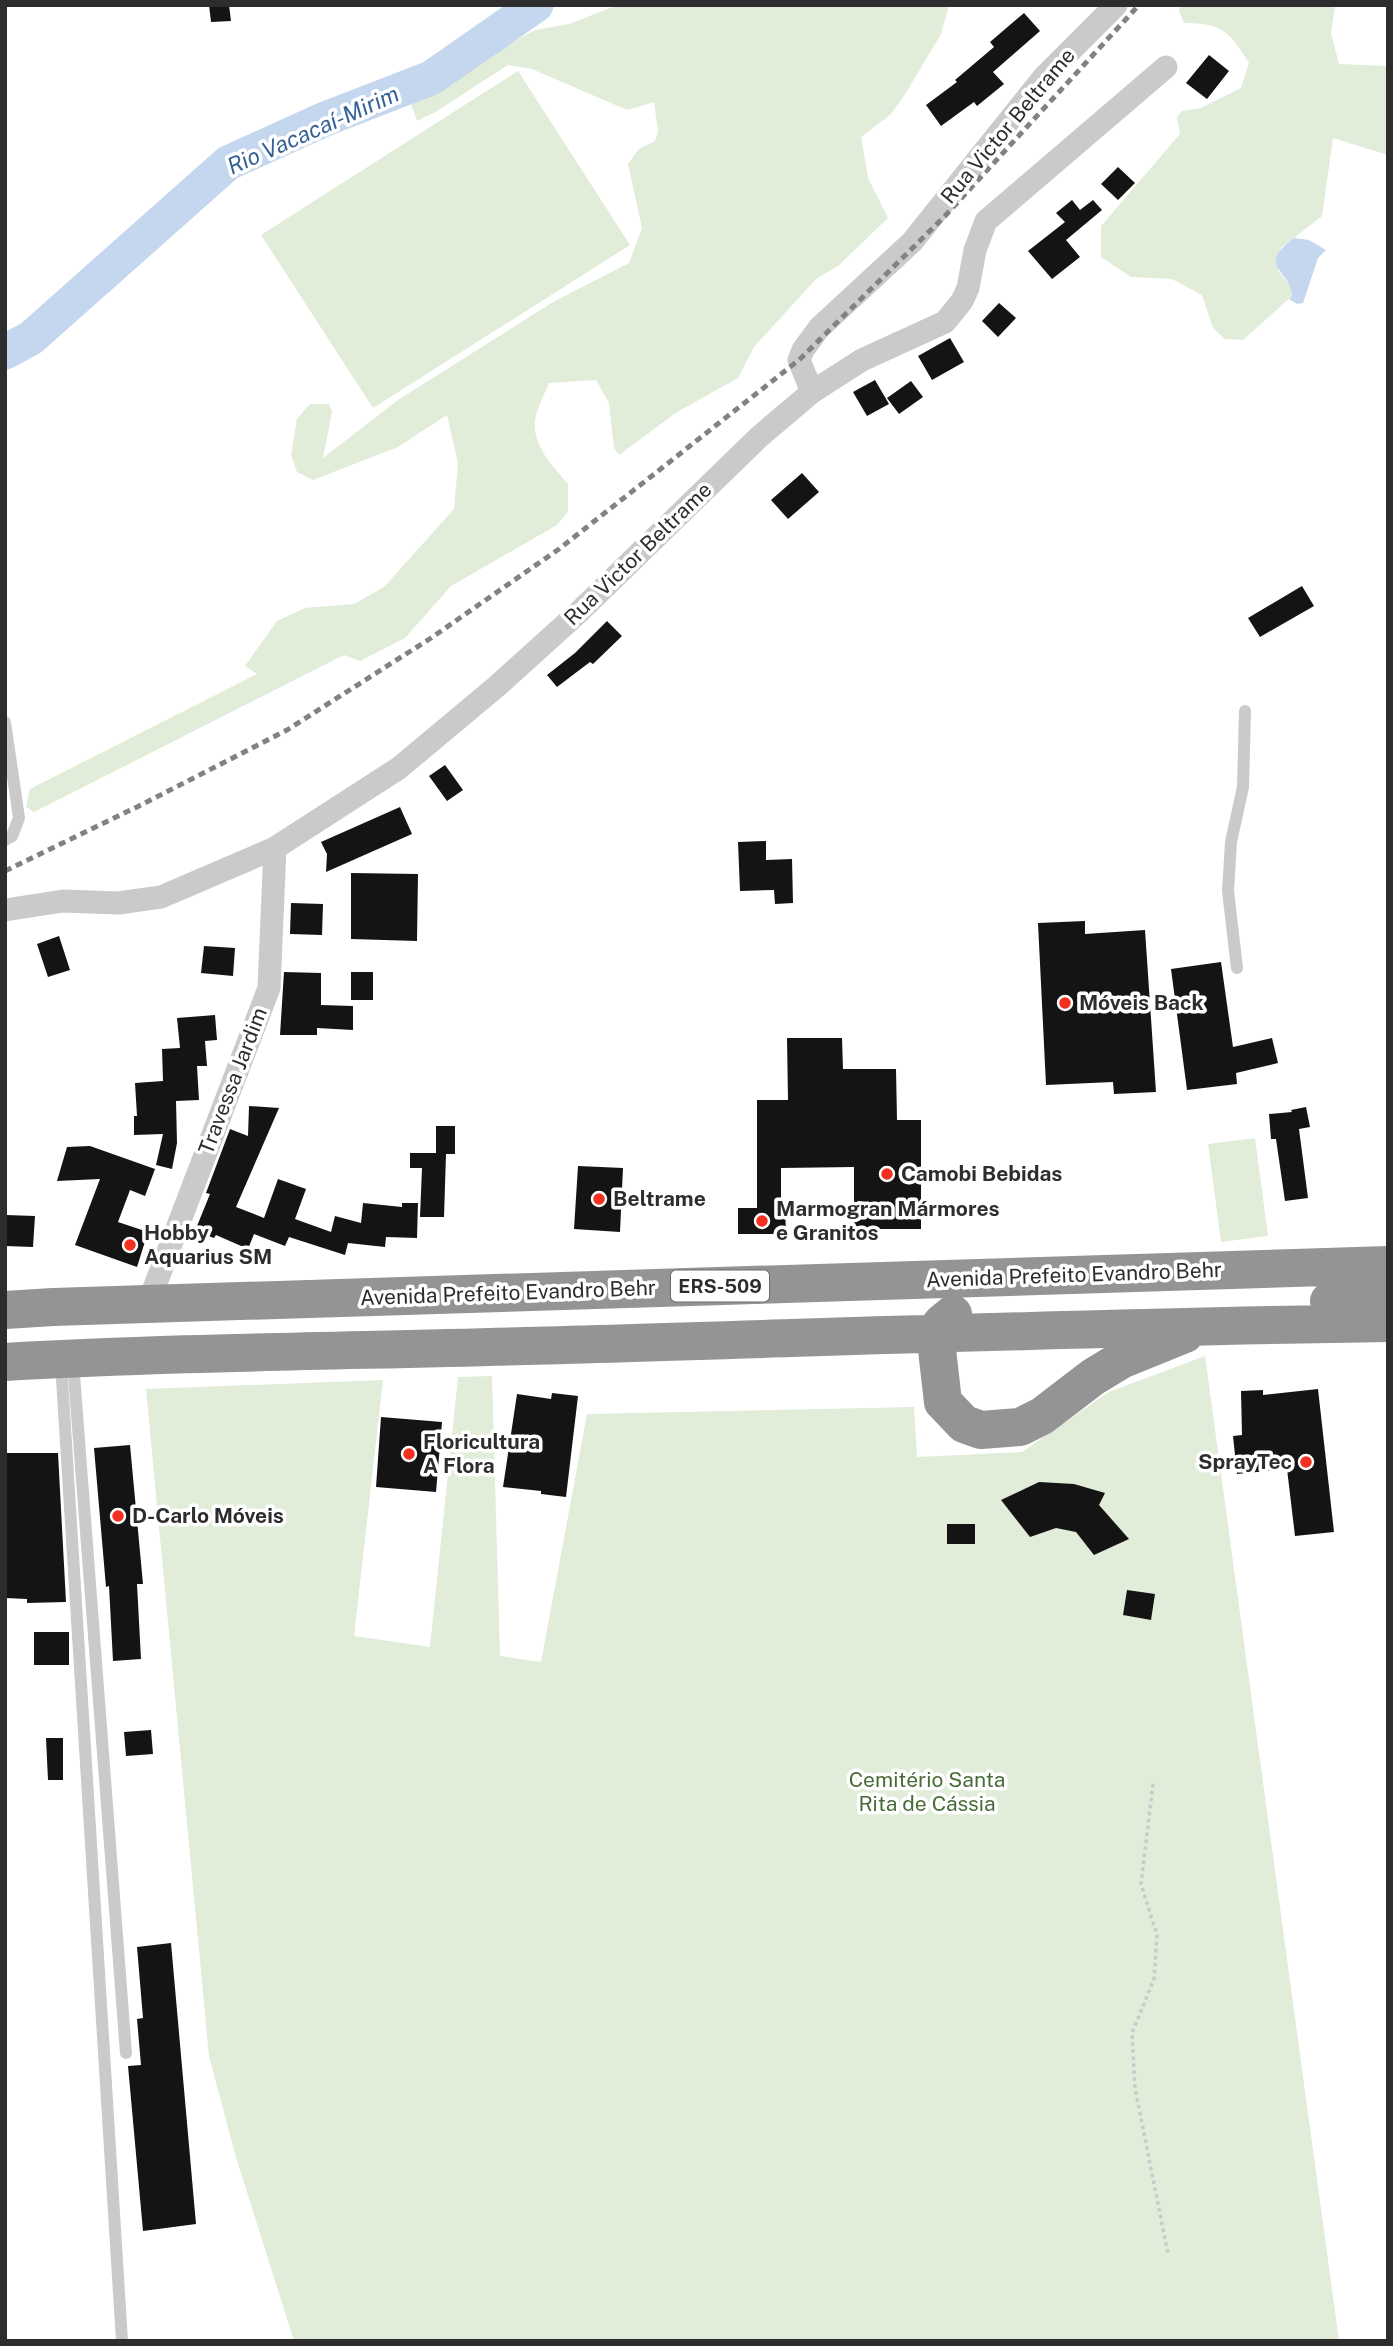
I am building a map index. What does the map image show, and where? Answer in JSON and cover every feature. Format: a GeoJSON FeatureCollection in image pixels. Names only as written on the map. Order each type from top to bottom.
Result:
{"type":"FeatureCollection","features":[{"type":"Feature","properties":{"kind":"highway","name":"Avenida Prefeito Evandro Behr"},"geometry":{"type":"LineString","coordinates":[[5,1311],[148,1304],[1388,1265]]}},
{"type":"Feature","properties":{"kind":"highway"},"geometry":{"type":"LineString","coordinates":[[1206,1325],[1121,1360],[1093,1377],[1042,1416],[1020,1427],[981,1430],[964,1424],[943,1402],[935,1332],[942,1323],[965,1306],[1342,1301],[1388,1295]]}},
{"type":"Feature","properties":{"kind":"highway"},"geometry":{"type":"LineString","coordinates":[[5,1362],[935,1332],[1388,1323]]}},
{"type":"Feature","properties":{"kind":"street","name":"Rua Victor Beltrame"},"geometry":{"type":"LineString","coordinates":[[5,910],[63,901],[118,903],[161,897],[275,848],[399,768],[533,654],[759,437],[812,392],[799,359],[819,328],[912,242],[1044,77],[1116,5]]}},
{"type":"Feature","properties":{"kind":"street"},"geometry":{"type":"LineString","coordinates":[[812,392],[862,360],[945,322],[962,301],[968,288],[975,250],[986,221],[1166,67]]}},
{"type":"Feature","properties":{"kind":"street","name":"Travessa Jardim"},"geometry":{"type":"LineString","coordinates":[[148,1304],[269,988],[275,848]]}},
{"type":"Feature","properties":{"kind":"lane"},"geometry":{"type":"LineString","coordinates":[[1237,968],[1228,891],[1231,842],[1243,787],[1245,711]]}},
{"type":"Feature","properties":{"kind":"lane"},"geometry":{"type":"LineString","coordinates":[[5,722],[19,818],[12,836],[5,840]]}},
{"type":"Feature","properties":{"kind":"lane"},"geometry":{"type":"LineString","coordinates":[[67,1359],[126,2053]]}},
{"type":"Feature","properties":{"kind":"lane"},"geometry":{"type":"LineString","coordinates":[[67,1359],[122,2341]]}},
{"type":"Feature","properties":{"kind":"path"},"geometry":{"type":"LineString","coordinates":[[1153,1784],[1141,1884],[1157,1936],[1154,1979],[1132,2033],[1135,2088],[1168,2254]]}},
{"type":"Feature","properties":{"kind":"green space"},"geometry":{"type":"Polygon","coordinates":[[[618,5],[949,5],[941,34],[904,96],[890,115],[861,137],[868,178],[888,218],[838,266],[816,279],[754,347],[738,378],[677,412],[619,455],[614,448],[609,403],[596,380],[549,383],[536,415],[536,435],[543,453],[568,484],[568,512],[557,525],[451,586],[405,638],[360,661],[344,655],[34,812],[26,807],[30,789],[257,674],[245,666],[277,621],[305,608],[354,604],[384,587],[454,509],[458,463],[447,415],[398,447],[313,480],[297,472],[291,455],[297,419],[310,404],[329,404],[332,412],[323,458],[398,400],[553,302],[629,263],[642,228],[628,164],[639,149],[655,141],[658,131],[654,102],[627,110],[532,69],[508,65],[417,121],[411,104],[453,84],[490,54],[535,30],[569,24],[618,5]]]}},
{"type":"Feature","properties":{"kind":"green space"},"geometry":{"type":"Polygon","coordinates":[[[1180,5],[1335,5],[1331,33],[1339,64],[1388,66],[1388,155],[1333,138],[1322,216],[1281,248],[1278,271],[1291,287],[1292,296],[1243,340],[1225,339],[1213,328],[1202,295],[1172,279],[1131,277],[1101,257],[1101,226],[1180,134],[1177,117],[1182,111],[1201,108],[1241,88],[1249,63],[1236,43],[1223,31],[1207,25],[1184,23],[1179,11],[1180,5]]]}},
{"type":"Feature","properties":{"kind":"green space"},"geometry":{"type":"Polygon","coordinates":[[[518,71],[630,245],[373,408],[261,235],[518,71]]]}},
{"type":"Feature","properties":{"kind":"green space"},"geometry":{"type":"Polygon","coordinates":[[[1255,1138],[1268,1236],[1221,1242],[1208,1144],[1255,1138]]]}},
{"type":"Feature","properties":{"kind":"green space","name":"Cemitério Santa Rita de Cássia"},"geometry":{"type":"Polygon","coordinates":[[[1205,1356],[1339,2341],[294,2341],[235,2154],[209,2056],[146,1389],[383,1380],[354,1636],[430,1647],[458,1377],[492,1376],[500,1656],[541,1662],[587,1414],[914,1407],[917,1457],[1022,1452],[1109,1392],[1205,1356]]]}},
{"type":"Feature","properties":{"kind":"water"},"geometry":{"type":"Polygon","coordinates":[[[1294,238],[1309,240],[1326,250],[1318,258],[1303,303],[1297,304],[1289,299],[1292,296],[1290,287],[1276,262],[1283,248],[1294,238]]]}},
{"type":"Feature","properties":{"kind":"building"},"geometry":{"type":"Polygon","coordinates":[[[209,5],[229,5],[231,21],[211,22],[209,5]]]}},
{"type":"Feature","properties":{"kind":"building"},"geometry":{"type":"Polygon","coordinates":[[[1024,13],[1040,31],[993,72],[1004,84],[977,106],[974,102],[941,126],[926,105],[957,82],[955,80],[994,47],[990,42],[1024,13]]]}},
{"type":"Feature","properties":{"kind":"building"},"geometry":{"type":"Polygon","coordinates":[[[1209,55],[1229,71],[1207,99],[1186,83],[1209,55]]]}},
{"type":"Feature","properties":{"kind":"building"},"geometry":{"type":"Polygon","coordinates":[[[1118,167],[1135,183],[1118,200],[1101,184],[1118,167]]]}},
{"type":"Feature","properties":{"kind":"building"},"geometry":{"type":"Polygon","coordinates":[[[1072,200],[1080,210],[1093,200],[1102,210],[1066,240],[1080,257],[1052,279],[1028,251],[1065,222],[1056,213],[1072,200]]]}},
{"type":"Feature","properties":{"kind":"building"},"geometry":{"type":"Polygon","coordinates":[[[999,303],[1016,318],[998,337],[982,321],[999,303]]]}},
{"type":"Feature","properties":{"kind":"building"},"geometry":{"type":"Polygon","coordinates":[[[950,338],[964,362],[932,380],[918,356],[950,338]]]}},
{"type":"Feature","properties":{"kind":"building"},"geometry":{"type":"Polygon","coordinates":[[[875,380],[889,404],[867,416],[853,392],[875,380]]]}},
{"type":"Feature","properties":{"kind":"building"},"geometry":{"type":"Polygon","coordinates":[[[911,381],[923,397],[899,414],[887,398],[911,381]]]}},
{"type":"Feature","properties":{"kind":"building"},"geometry":{"type":"Polygon","coordinates":[[[802,473],[819,492],[788,519],[771,500],[802,473]]]}},
{"type":"Feature","properties":{"kind":"building"},"geometry":{"type":"Polygon","coordinates":[[[1302,586],[1314,606],[1260,637],[1248,618],[1302,586]]]}},
{"type":"Feature","properties":{"kind":"building"},"geometry":{"type":"Polygon","coordinates":[[[607,621],[622,636],[593,664],[590,662],[557,687],[547,675],[575,653],[607,621]]]}},
{"type":"Feature","properties":{"kind":"building"},"geometry":{"type":"Polygon","coordinates":[[[445,765],[463,790],[447,801],[429,776],[445,765]]]}},
{"type":"Feature","properties":{"kind":"building"},"geometry":{"type":"Polygon","coordinates":[[[400,807],[412,834],[326,872],[327,854],[321,842],[400,807]]]}},
{"type":"Feature","properties":{"kind":"building"},"geometry":{"type":"Polygon","coordinates":[[[766,841],[766,860],[792,859],[793,903],[775,904],[774,890],[740,891],[738,842],[766,841]]]}},
{"type":"Feature","properties":{"kind":"building"},"geometry":{"type":"Polygon","coordinates":[[[351,873],[418,874],[417,941],[351,939],[351,873]]]}},
{"type":"Feature","properties":{"kind":"building"},"geometry":{"type":"Polygon","coordinates":[[[291,903],[323,904],[322,935],[290,934],[291,903]]]}},
{"type":"Feature","properties":{"kind":"building"},"geometry":{"type":"Polygon","coordinates":[[[1085,921],[1085,934],[1145,930],[1156,1092],[1114,1094],[1113,1082],[1046,1085],[1038,923],[1085,921]]]}},
{"type":"Feature","properties":{"kind":"building"},"geometry":{"type":"Polygon","coordinates":[[[59,936],[70,970],[48,977],[37,944],[59,936]]]}},
{"type":"Feature","properties":{"kind":"building"},"geometry":{"type":"Polygon","coordinates":[[[204,946],[235,948],[233,976],[201,973],[204,946]]]}},
{"type":"Feature","properties":{"kind":"building"},"geometry":{"type":"Polygon","coordinates":[[[1221,962],[1233,1047],[1272,1038],[1278,1063],[1236,1073],[1237,1084],[1187,1090],[1171,969],[1221,962]]]}},
{"type":"Feature","properties":{"kind":"building"},"geometry":{"type":"Polygon","coordinates":[[[284,972],[321,973],[321,1005],[353,1006],[353,1030],[317,1028],[317,1035],[280,1035],[284,972]]]}},
{"type":"Feature","properties":{"kind":"building"},"geometry":{"type":"Polygon","coordinates":[[[351,972],[373,972],[373,1000],[351,1000],[351,972]]]}},
{"type":"Feature","properties":{"kind":"building"},"geometry":{"type":"Polygon","coordinates":[[[215,1015],[217,1040],[205,1041],[207,1066],[197,1066],[199,1100],[176,1101],[177,1143],[172,1169],[156,1165],[163,1134],[134,1135],[134,1116],[137,1116],[135,1083],[163,1081],[162,1049],[180,1048],[177,1018],[215,1015]]]}},
{"type":"Feature","properties":{"kind":"building"},"geometry":{"type":"Polygon","coordinates":[[[787,1038],[842,1038],[843,1069],[896,1069],[897,1120],[921,1120],[921,1229],[854,1229],[854,1167],[781,1168],[781,1207],[785,1207],[786,1234],[738,1234],[738,1208],[757,1208],[757,1100],[788,1100],[787,1038]]]}},
{"type":"Feature","properties":{"kind":"building"},"geometry":{"type":"Polygon","coordinates":[[[249,1106],[279,1108],[236,1207],[264,1218],[278,1179],[306,1189],[295,1219],[331,1232],[335,1216],[361,1223],[363,1203],[402,1207],[402,1203],[418,1203],[417,1238],[386,1237],[385,1247],[348,1243],[345,1255],[289,1237],[285,1246],[254,1234],[248,1249],[216,1235],[214,1238],[195,1231],[210,1194],[206,1193],[230,1129],[248,1136],[249,1106]]]}},
{"type":"Feature","properties":{"kind":"building"},"geometry":{"type":"Polygon","coordinates":[[[1306,1107],[1310,1127],[1299,1129],[1308,1198],[1285,1201],[1276,1139],[1271,1139],[1269,1114],[1292,1112],[1291,1110],[1306,1107]]]}},
{"type":"Feature","properties":{"kind":"building"},"geometry":{"type":"Polygon","coordinates":[[[436,1126],[455,1126],[455,1154],[446,1154],[444,1217],[420,1217],[422,1168],[410,1168],[410,1153],[436,1153],[436,1126]]]}},
{"type":"Feature","properties":{"kind":"building"},"geometry":{"type":"Polygon","coordinates":[[[90,1146],[155,1169],[145,1196],[130,1190],[118,1222],[148,1232],[137,1267],[75,1245],[100,1179],[57,1181],[67,1147],[90,1146]]]}},
{"type":"Feature","properties":{"kind":"building","name":"Beltrame"},"geometry":{"type":"Polygon","coordinates":[[[578,1166],[623,1168],[620,1232],[574,1229],[578,1166]]]}},
{"type":"Feature","properties":{"kind":"building"},"geometry":{"type":"Polygon","coordinates":[[[6,1215],[35,1216],[33,1247],[5,1246],[6,1215]]]}},
{"type":"Feature","properties":{"kind":"building","name":"SprayTec"},"geometry":{"type":"Polygon","coordinates":[[[1318,1389],[1334,1532],[1295,1536],[1287,1469],[1237,1474],[1233,1436],[1242,1435],[1241,1391],[1263,1390],[1263,1395],[1318,1389]]]}},
{"type":"Feature","properties":{"kind":"building"},"geometry":{"type":"Polygon","coordinates":[[[552,1393],[578,1396],[566,1497],[503,1487],[517,1394],[551,1399],[552,1393]]]}},
{"type":"Feature","properties":{"kind":"building","name":"Floricultura A Flora"},"geometry":{"type":"Polygon","coordinates":[[[381,1417],[442,1422],[436,1492],[376,1487],[381,1417]]]}},
{"type":"Feature","properties":{"kind":"building","name":"D-Carlo Móveis"},"geometry":{"type":"Polygon","coordinates":[[[130,1445],[143,1584],[137,1584],[141,1659],[113,1661],[109,1586],[106,1587],[94,1448],[130,1445]]]}},
{"type":"Feature","properties":{"kind":"building"},"geometry":{"type":"Polygon","coordinates":[[[5,1453],[58,1453],[66,1602],[27,1603],[27,1599],[5,1598],[5,1453]]]}},
{"type":"Feature","properties":{"kind":"building"},"geometry":{"type":"Polygon","coordinates":[[[1039,1482],[1074,1484],[1105,1493],[1099,1505],[1129,1539],[1094,1555],[1076,1532],[1056,1528],[1030,1537],[1001,1500],[1039,1482]]]}},
{"type":"Feature","properties":{"kind":"building"},"geometry":{"type":"Polygon","coordinates":[[[947,1524],[975,1524],[975,1544],[947,1544],[947,1524]]]}},
{"type":"Feature","properties":{"kind":"building"},"geometry":{"type":"Polygon","coordinates":[[[1127,1590],[1155,1594],[1151,1620],[1123,1615],[1127,1590]]]}},
{"type":"Feature","properties":{"kind":"building"},"geometry":{"type":"Polygon","coordinates":[[[34,1632],[69,1632],[69,1665],[34,1665],[34,1632]]]}},
{"type":"Feature","properties":{"kind":"building"},"geometry":{"type":"Polygon","coordinates":[[[151,1730],[153,1754],[126,1756],[124,1732],[151,1730]]]}},
{"type":"Feature","properties":{"kind":"building"},"geometry":{"type":"Polygon","coordinates":[[[46,1738],[63,1738],[63,1780],[48,1780],[46,1738]]]}},
{"type":"Feature","properties":{"kind":"building"},"geometry":{"type":"Polygon","coordinates":[[[171,1943],[196,2224],[143,2231],[128,2066],[141,2065],[137,2019],[143,2018],[137,1947],[171,1943]]]}},
{"type":"Feature","properties":{"kind":"waterway","name":"Rio Vacacaí-Mirim"},"geometry":{"type":"LineString","coordinates":[[5,352],[31,338],[228,163],[325,119],[431,78],[536,5]]}},
{"type":"Feature","properties":{"kind":"railway"},"geometry":{"type":"LineString","coordinates":[[5,871],[287,730],[431,638],[559,549],[799,360],[945,216],[1139,5]]}},
{"type":"Feature","properties":{"kind":"place","name":"Móveis Back"},"geometry":{"type":"Point","coordinates":[1065,1003]}},
{"type":"Feature","properties":{"kind":"place","name":"Camobi Bebidas"},"geometry":{"type":"Point","coordinates":[887,1174]}},
{"type":"Feature","properties":{"kind":"place","name":"Beltrame"},"geometry":{"type":"Point","coordinates":[599,1199]}},
{"type":"Feature","properties":{"kind":"place","name":"Marmogran Mármores e Granitos"},"geometry":{"type":"Point","coordinates":[762,1221]}},
{"type":"Feature","properties":{"kind":"place","name":"Hobby Aquarius SM"},"geometry":{"type":"Point","coordinates":[130,1245]}},
{"type":"Feature","properties":{"kind":"place","name":"Floricultura A Flora"},"geometry":{"type":"Point","coordinates":[409,1454]}},
{"type":"Feature","properties":{"kind":"place","name":"SprayTec"},"geometry":{"type":"Point","coordinates":[1306,1462]}},
{"type":"Feature","properties":{"kind":"place","name":"D-Carlo Móveis"},"geometry":{"type":"Point","coordinates":[118,1516]}}]}
